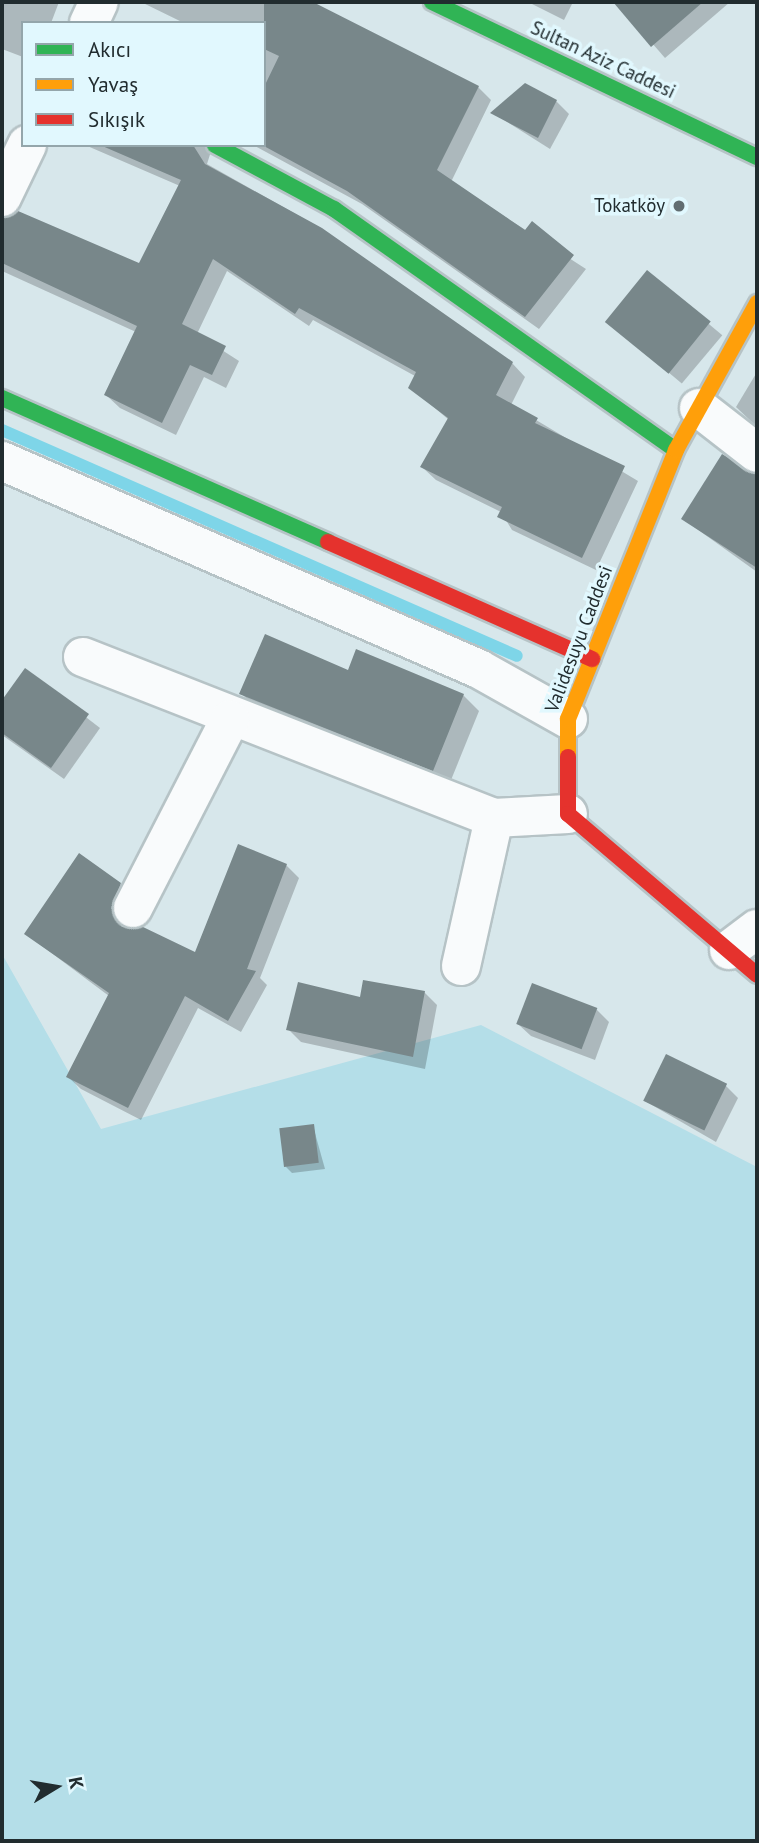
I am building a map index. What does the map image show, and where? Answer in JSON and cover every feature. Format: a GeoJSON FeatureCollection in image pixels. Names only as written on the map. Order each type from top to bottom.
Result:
{"type":"FeatureCollection","features":[{"type":"Feature","properties":{"kind":"street"},"geometry":{"type":"LineString","coordinates":[[90,21],[99,2]]}},
{"type":"Feature","properties":{"kind":"street","name":"Sultan Aziz Caddesi"},"geometry":{"type":"LineString","coordinates":[[432,2],[757,157]]}},
{"type":"Feature","properties":{"kind":"street"},"geometry":{"type":"LineString","coordinates":[[2,197],[26,147]]}},
{"type":"Feature","properties":{"kind":"street"},"geometry":{"type":"LineString","coordinates":[[219,147],[334,209],[677,450]]}},
{"type":"Feature","properties":{"kind":"street","name":"Validesuyu Caddesi"},"geometry":{"type":"LineString","coordinates":[[568,814],[568,719],[677,450],[757,303]]}},
{"type":"Feature","properties":{"kind":"street"},"geometry":{"type":"LineString","coordinates":[[2,398],[593,659]]}},
{"type":"Feature","properties":{"kind":"street"},"geometry":{"type":"LineString","coordinates":[[699,408],[757,453]]}},
{"type":"Feature","properties":{"kind":"street"},"geometry":{"type":"LineString","coordinates":[[2,461],[479,669],[568,719]]}},
{"type":"Feature","properties":{"kind":"street"},"geometry":{"type":"LineString","coordinates":[[83,657],[230,719],[494,818],[568,814],[743,940],[757,975]]}},
{"type":"Feature","properties":{"kind":"street"},"geometry":{"type":"LineString","coordinates":[[133,908],[230,719]]}},
{"type":"Feature","properties":{"kind":"street"},"geometry":{"type":"LineString","coordinates":[[461,966],[494,818]]}},
{"type":"Feature","properties":{"kind":"shaded area"},"geometry":{"type":"Polygon","coordinates":[[[2,954],[101,1129],[481,1025],[757,1167],[757,1841],[2,1841],[2,954]]]}},
{"type":"Feature","properties":{"kind":"building"},"geometry":{"type":"Polygon","coordinates":[[[264,2],[313,2],[479,86],[437,170],[525,230],[532,221],[574,255],[525,317],[347,191],[266,147],[266,83],[279,56],[266,50],[264,2]]]}},
{"type":"Feature","properties":{"kind":"building"},"geometry":{"type":"Polygon","coordinates":[[[613,2],[703,2],[651,47],[613,2]]]}},
{"type":"Feature","properties":{"kind":"building"},"geometry":{"type":"Polygon","coordinates":[[[525,83],[557,100],[538,138],[490,113],[525,83]]]}},
{"type":"Feature","properties":{"kind":"building"},"geometry":{"type":"Polygon","coordinates":[[[105,147],[194,147],[205,164],[322,228],[513,362],[496,395],[538,418],[535,423],[625,466],[582,558],[497,517],[502,507],[420,467],[448,418],[408,388],[416,372],[299,308],[295,314],[213,259],[182,324],[226,346],[212,375],[190,365],[162,423],[104,395],[137,326],[2,263],[2,219],[18,211],[139,263],[181,180],[105,147]]]}},
{"type":"Feature","properties":{"kind":"building"},"geometry":{"type":"Polygon","coordinates":[[[647,270],[711,322],[669,374],[605,322],[647,270]]]}},
{"type":"Feature","properties":{"kind":"building"},"geometry":{"type":"Polygon","coordinates":[[[722,454],[757,474],[757,568],[681,519],[722,454]]]}},
{"type":"Feature","properties":{"kind":"building"},"geometry":{"type":"Polygon","coordinates":[[[265,634],[348,670],[356,649],[464,694],[433,771],[239,694],[265,634]]]}},
{"type":"Feature","properties":{"kind":"building"},"geometry":{"type":"Polygon","coordinates":[[[25,668],[89,714],[51,768],[2,733],[2,700],[25,668]]]}},
{"type":"Feature","properties":{"kind":"building"},"geometry":{"type":"Polygon","coordinates":[[[238,844],[287,864],[247,969],[256,971],[228,1021],[185,996],[128,1108],[66,1077],[109,993],[24,934],[79,853],[121,883],[111,908],[122,927],[143,927],[195,952],[238,844]]]}},
{"type":"Feature","properties":{"kind":"building"},"geometry":{"type":"Polygon","coordinates":[[[363,980],[425,991],[413,1057],[286,1030],[298,982],[360,997],[363,980]]]}},
{"type":"Feature","properties":{"kind":"building"},"geometry":{"type":"Polygon","coordinates":[[[532,983],[597,1008],[582,1049],[516,1024],[532,983]]]}},
{"type":"Feature","properties":{"kind":"building"},"geometry":{"type":"Polygon","coordinates":[[[666,1054],[727,1084],[704,1131],[643,1101],[666,1054]]]}},
{"type":"Feature","properties":{"kind":"building"},"geometry":{"type":"Polygon","coordinates":[[[314,1124],[319,1163],[284,1167],[279,1128],[314,1124]]]}},
{"type":"Feature","properties":{"kind":"waterway"},"geometry":{"type":"LineString","coordinates":[[2,430],[517,656]]}},
{"type":"Feature","properties":{"kind":"traffic: fast"},"geometry":{"type":"LineString","coordinates":[[432,2],[757,157]]}},
{"type":"Feature","properties":{"kind":"traffic: fast"},"geometry":{"type":"LineString","coordinates":[[219,147],[334,209],[676,450]]}},
{"type":"Feature","properties":{"kind":"traffic: fast"},"geometry":{"type":"LineString","coordinates":[[2,398],[328,542]]}},
{"type":"Feature","properties":{"kind":"traffic: slow"},"geometry":{"type":"LineString","coordinates":[[568,757],[568,719],[676,450],[757,303]]}},
{"type":"Feature","properties":{"kind":"traffic: jam"},"geometry":{"type":"LineString","coordinates":[[328,542],[592,659]]}},
{"type":"Feature","properties":{"kind":"traffic: jam"},"geometry":{"type":"LineString","coordinates":[[568,757],[568,814],[757,975]]}},
{"type":"Feature","properties":{"kind":"place","name":"Tokatköy"},"geometry":{"type":"Point","coordinates":[679,206]}}]}
